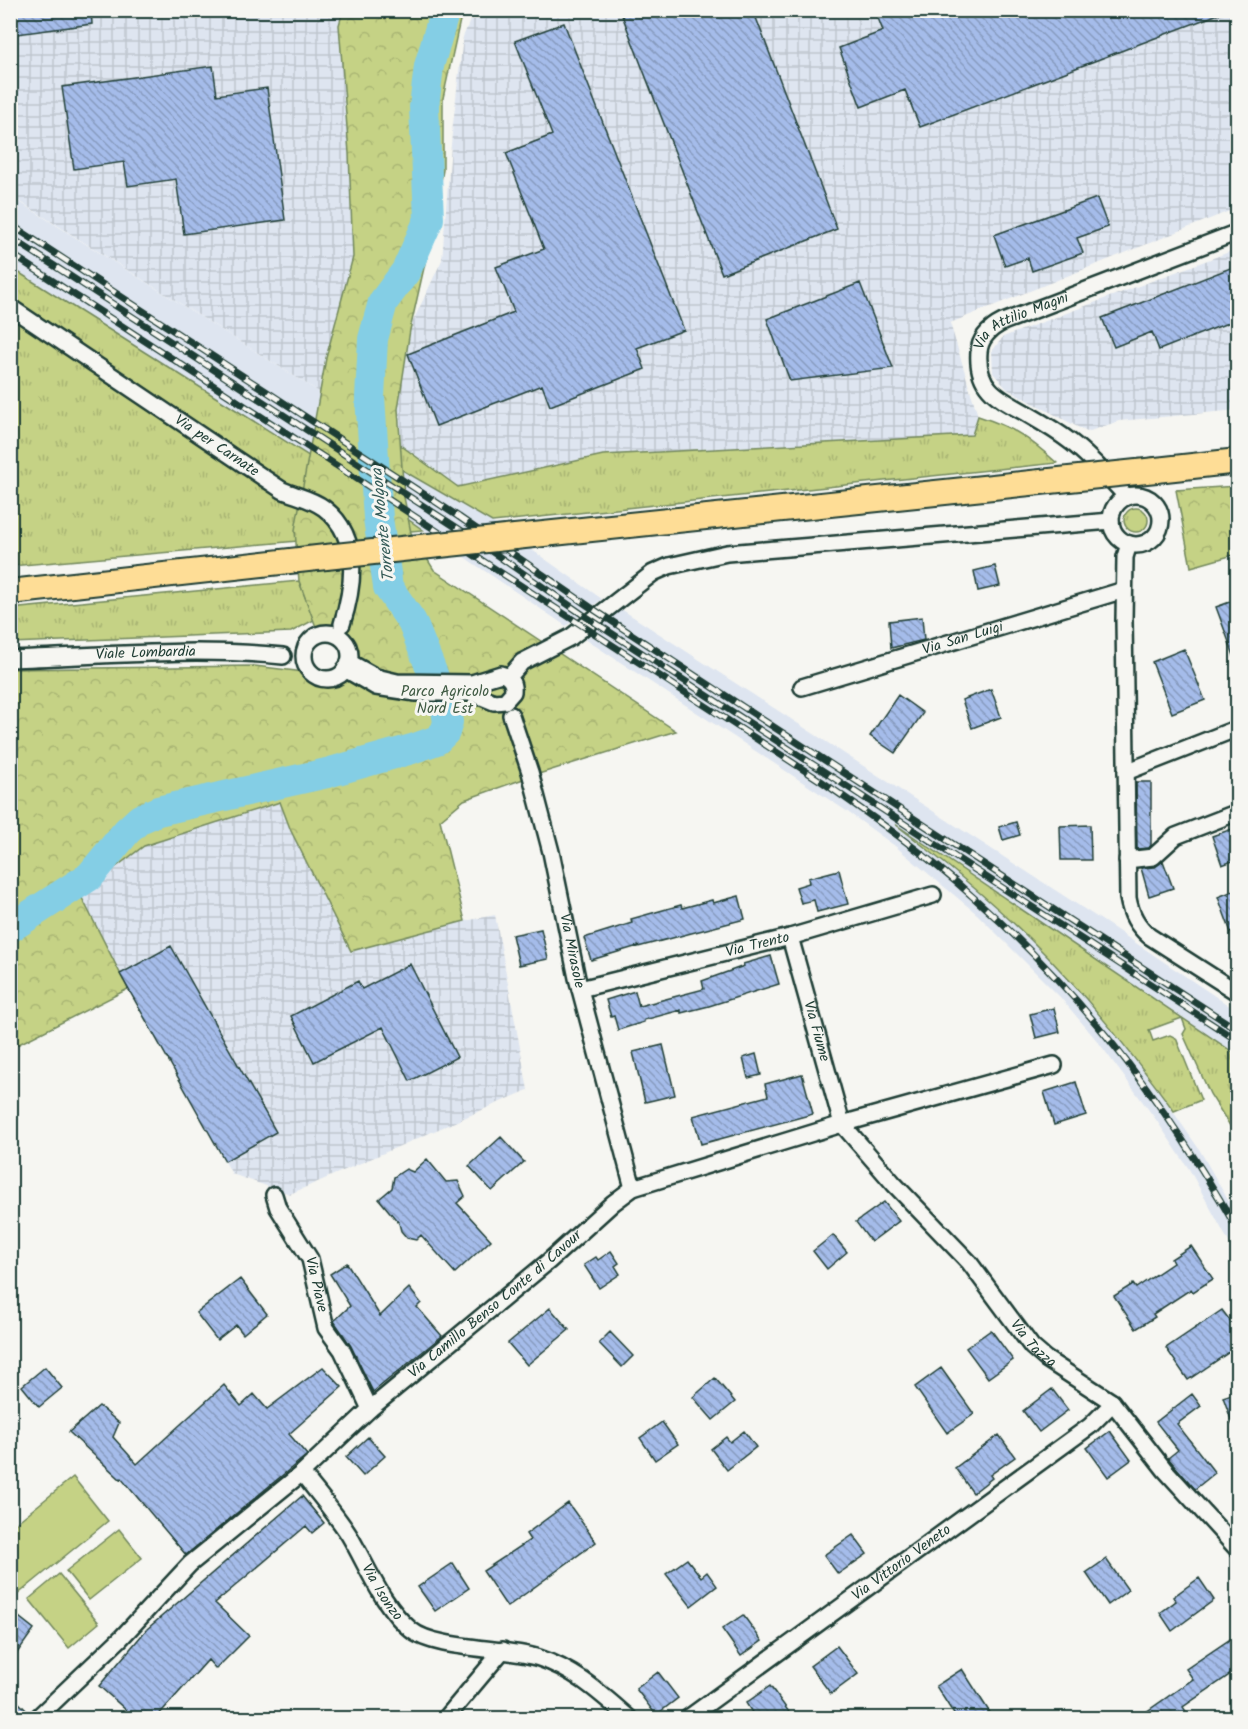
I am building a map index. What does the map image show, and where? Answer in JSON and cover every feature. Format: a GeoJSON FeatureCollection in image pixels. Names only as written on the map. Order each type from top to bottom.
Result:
{"type":"FeatureCollection","features":[{"type":"Feature","properties":{"kind":"main road"},"geometry":{"type":"LineString","coordinates":[[10,592],[1238,461]]}},
{"type":"Feature","properties":{"kind":"street","name":"Via Attilio Magni"},"geometry":{"type":"LineString","coordinates":[[1127,497],[1072,442],[1003,401],[986,385],[980,374],[979,347],[987,332],[1003,322],[1238,232]]}},
{"type":"Feature","properties":{"kind":"street","name":"Via per Carnate"},"geometry":{"type":"LineString","coordinates":[[10,307],[282,490],[312,501],[330,513],[348,543],[352,565],[350,590],[339,632]]}},
{"type":"Feature","properties":{"kind":"street"},"geometry":{"type":"LineString","coordinates":[[1144,496],[1157,507],[1160,524],[1152,539],[1145,543],[1129,544],[1116,535],[1111,521],[1115,506],[1127,497],[1144,496]]}},
{"type":"Feature","properties":{"kind":"street"},"geometry":{"type":"LineString","coordinates":[[509,697],[522,662],[571,637],[653,573],[679,563],[727,553],[1111,521]]}},
{"type":"Feature","properties":{"kind":"street"},"geometry":{"type":"LineString","coordinates":[[1129,544],[1125,557],[1125,590],[1127,860],[1128,898],[1131,913],[1138,926],[1149,936],[1238,993]]}},
{"type":"Feature","properties":{"kind":"street","name":"Via San Luigi"},"geometry":{"type":"LineString","coordinates":[[802,687],[1125,590]]}},
{"type":"Feature","properties":{"kind":"street"},"geometry":{"type":"LineString","coordinates":[[339,632],[350,655],[347,666],[335,677],[323,678],[310,672],[306,666],[304,653],[306,647],[316,636],[339,632]]}},
{"type":"Feature","properties":{"kind":"street","name":"Viale Lombardia"},"geometry":{"type":"LineString","coordinates":[[283,656],[306,647]]}},
{"type":"Feature","properties":{"kind":"street","name":"Viale Lombardia"},"geometry":{"type":"LineString","coordinates":[[10,659],[249,652],[283,656],[306,666]]}},
{"type":"Feature","properties":{"kind":"street"},"geometry":{"type":"LineString","coordinates":[[347,666],[376,687],[472,688],[494,702],[509,697]]}},
{"type":"Feature","properties":{"kind":"street"},"geometry":{"type":"LineString","coordinates":[[472,688],[496,674],[505,675],[509,697]]}},
{"type":"Feature","properties":{"kind":"street","name":"Via Mirasole"},"geometry":{"type":"LineString","coordinates":[[509,697],[551,852],[580,989],[633,1188]]}},
{"type":"Feature","properties":{"kind":"street"},"geometry":{"type":"LineString","coordinates":[[1126,772],[1238,728]]}},
{"type":"Feature","properties":{"kind":"street"},"geometry":{"type":"LineString","coordinates":[[1127,860],[1153,857],[1176,836],[1238,812]]}},
{"type":"Feature","properties":{"kind":"street","name":"Via Trento"},"geometry":{"type":"LineString","coordinates":[[580,989],[790,937],[933,895]]}},
{"type":"Feature","properties":{"kind":"street","name":"Via Fiume"},"geometry":{"type":"LineString","coordinates":[[790,937],[842,1125]]}},
{"type":"Feature","properties":{"kind":"street","name":"Via Camillo Benso Conte di Cavour"},"geometry":{"type":"LineString","coordinates":[[37,1719],[121,1638],[190,1564],[302,1473],[370,1409],[549,1261],[633,1188],[842,1125],[1054,1065]]}},
{"type":"Feature","properties":{"kind":"street","name":"Via Tazza"},"geometry":{"type":"LineString","coordinates":[[842,1125],[969,1262],[1032,1347],[1046,1359],[1112,1402],[1165,1470],[1238,1550]]}},
{"type":"Feature","properties":{"kind":"street","name":"Via Piave"},"geometry":{"type":"LineString","coordinates":[[274,1195],[278,1208],[310,1259],[326,1328],[342,1350],[370,1409]]}},
{"type":"Feature","properties":{"kind":"street","name":"Via Vittorio Veneto"},"geometry":{"type":"LineString","coordinates":[[688,1719],[1090,1426],[1112,1402]]}},
{"type":"Feature","properties":{"kind":"street","name":"Via Isonzo"},"geometry":{"type":"LineString","coordinates":[[302,1473],[339,1520],[373,1581],[397,1617],[413,1632],[439,1642],[503,1650],[538,1658],[570,1670],[629,1719]]}},
{"type":"Feature","properties":{"kind":"street"},"geometry":{"type":"LineString","coordinates":[[446,1719],[503,1650]]}},
{"type":"Feature","properties":{"kind":"shaded area"},"geometry":{"type":"Polygon","coordinates":[[[10,11],[412,11],[372,243],[324,395],[11,196],[10,11]]]}},
{"type":"Feature","properties":{"kind":"shaded area"},"geometry":{"type":"Polygon","coordinates":[[[474,11],[1237,11],[1237,208],[950,323],[978,416],[973,435],[603,455],[458,487],[396,442],[396,357],[442,260],[452,133],[463,37],[474,11]]]}},
{"type":"Feature","properties":{"kind":"shaded area"},"geometry":{"type":"Polygon","coordinates":[[[10,196],[324,395],[362,490],[11,267],[10,196]]]}},
{"type":"Feature","properties":{"kind":"shaded area"},"geometry":{"type":"Polygon","coordinates":[[[1237,249],[1237,410],[1119,421],[1087,432],[1007,389],[993,373],[992,351],[1003,337],[1237,249]]]}},
{"type":"Feature","properties":{"kind":"shaded area"},"geometry":{"type":"Polygon","coordinates":[[[397,467],[492,522],[602,599],[566,626],[399,513],[397,467]]]}},
{"type":"Feature","properties":{"kind":"shaded area"},"geometry":{"type":"Polygon","coordinates":[[[621,609],[1112,927],[1237,1011],[1237,1055],[908,834],[978,891],[1031,940],[1075,986],[1142,1067],[1199,1149],[1237,1216],[1237,1257],[1189,1169],[1157,1121],[1099,1043],[1060,997],[977,914],[895,846],[845,810],[585,639],[621,609]]]}},
{"type":"Feature","properties":{"kind":"shaded area"},"geometry":{"type":"Polygon","coordinates":[[[280,802],[291,831],[351,951],[495,915],[528,1090],[290,1194],[232,1174],[120,974],[80,893],[144,846],[280,802]]]}},
{"type":"Feature","properties":{"kind":"green space","name":"Parco Agricolo Nord Est"},"geometry":{"type":"Polygon","coordinates":[[[343,11],[462,11],[443,98],[443,170],[410,330],[398,409],[404,497],[411,533],[434,570],[676,731],[464,800],[440,820],[465,921],[351,951],[291,831],[280,802],[144,846],[80,894],[128,989],[11,1048],[11,669],[255,666],[296,671],[332,680],[341,677],[350,668],[354,657],[352,644],[347,634],[335,624],[316,627],[299,581],[295,530],[326,358],[353,257],[349,153],[339,25],[343,11]]]}},
{"type":"Feature","properties":{"kind":"green space"},"geometry":{"type":"Polygon","coordinates":[[[10,267],[399,513],[423,530],[11,566],[10,267]]]}},
{"type":"Feature","properties":{"kind":"green space"},"geometry":{"type":"Polygon","coordinates":[[[978,416],[1021,435],[1057,463],[492,522],[397,467],[396,442],[458,487],[603,455],[972,435],[978,416]]]}},
{"type":"Feature","properties":{"kind":"green space"},"geometry":{"type":"Polygon","coordinates":[[[1237,486],[1237,554],[1191,567],[1176,490],[1237,486]]]}},
{"type":"Feature","properties":{"kind":"green space"},"geometry":{"type":"Polygon","coordinates":[[[1136,508],[1141,509],[1147,515],[1147,525],[1141,531],[1136,532],[1131,531],[1125,525],[1124,520],[1125,515],[1131,509],[1136,508]]]}},
{"type":"Feature","properties":{"kind":"green space"},"geometry":{"type":"Polygon","coordinates":[[[299,581],[314,620],[291,632],[11,643],[10,609],[299,581]]]}},
{"type":"Feature","properties":{"kind":"green space"},"geometry":{"type":"Polygon","coordinates":[[[895,824],[1237,1055],[1237,1137],[1210,1094],[1183,1034],[1186,1029],[1182,1018],[1149,1030],[1153,1041],[1170,1035],[1176,1038],[1201,1100],[1174,1111],[1106,1022],[1050,959],[981,894],[895,824]]]}},
{"type":"Feature","properties":{"kind":"green space"},"geometry":{"type":"Polygon","coordinates":[[[73,1477],[108,1521],[17,1595],[11,1587],[11,1527],[73,1477]]]}},
{"type":"Feature","properties":{"kind":"green space"},"geometry":{"type":"Polygon","coordinates":[[[119,1529],[142,1558],[89,1600],[66,1571],[119,1529]]]}},
{"type":"Feature","properties":{"kind":"green space"},"geometry":{"type":"Polygon","coordinates":[[[59,1574],[99,1623],[69,1648],[29,1599],[59,1574]]]}},
{"type":"Feature","properties":{"kind":"building"},"geometry":{"type":"Polygon","coordinates":[[[10,10],[91,10],[92,24],[10,35],[10,10]]]}},
{"type":"Feature","properties":{"kind":"building"},"geometry":{"type":"Polygon","coordinates":[[[620,10],[753,10],[837,229],[722,274],[620,10]]]}},
{"type":"Feature","properties":{"kind":"building"},"geometry":{"type":"Polygon","coordinates":[[[875,10],[1224,10],[1224,12],[920,127],[905,90],[861,107],[839,48],[883,31],[875,10]]]}},
{"type":"Feature","properties":{"kind":"building"},"geometry":{"type":"Polygon","coordinates":[[[564,23],[684,330],[637,348],[645,369],[550,406],[542,385],[436,426],[408,354],[514,312],[496,267],[544,249],[506,153],[552,135],[515,41],[564,23]]]}},
{"type":"Feature","properties":{"kind":"building"},"geometry":{"type":"Polygon","coordinates":[[[213,66],[217,95],[267,88],[285,220],[184,234],[176,179],[128,186],[124,162],[74,169],[62,87],[213,66]]]}},
{"type":"Feature","properties":{"kind":"building"},"geometry":{"type":"Polygon","coordinates":[[[1097,198],[1108,227],[1077,238],[1083,253],[1032,271],[1028,258],[1005,266],[994,235],[1097,198]]]}},
{"type":"Feature","properties":{"kind":"building"},"geometry":{"type":"Polygon","coordinates":[[[1238,265],[1238,319],[1159,350],[1152,332],[1114,347],[1102,318],[1238,265]]]}},
{"type":"Feature","properties":{"kind":"building"},"geometry":{"type":"Polygon","coordinates":[[[860,283],[893,368],[790,381],[767,319],[860,283]]]}},
{"type":"Feature","properties":{"kind":"building"},"geometry":{"type":"Polygon","coordinates":[[[995,566],[1000,586],[978,591],[974,571],[995,566]]]}},
{"type":"Feature","properties":{"kind":"building"},"geometry":{"type":"Polygon","coordinates":[[[1238,599],[1238,661],[1236,661],[1216,607],[1238,599]]]}},
{"type":"Feature","properties":{"kind":"building"},"geometry":{"type":"Polygon","coordinates":[[[922,617],[924,640],[891,648],[889,621],[922,617]]]}},
{"type":"Feature","properties":{"kind":"building"},"geometry":{"type":"Polygon","coordinates":[[[1184,649],[1205,700],[1172,713],[1152,662],[1184,649]]]}},
{"type":"Feature","properties":{"kind":"building"},"geometry":{"type":"Polygon","coordinates":[[[991,689],[1001,717],[972,728],[962,700],[991,689]]]}},
{"type":"Feature","properties":{"kind":"building"},"geometry":{"type":"Polygon","coordinates":[[[898,695],[923,713],[895,753],[870,736],[898,695]]]}},
{"type":"Feature","properties":{"kind":"building"},"geometry":{"type":"Polygon","coordinates":[[[1136,782],[1151,782],[1151,845],[1149,848],[1137,849],[1136,782]]]}},
{"type":"Feature","properties":{"kind":"building"},"geometry":{"type":"Polygon","coordinates":[[[1016,822],[1020,835],[1003,840],[999,827],[1016,822]]]}},
{"type":"Feature","properties":{"kind":"building"},"geometry":{"type":"Polygon","coordinates":[[[1090,825],[1091,860],[1061,860],[1060,826],[1090,825]]]}},
{"type":"Feature","properties":{"kind":"building"},"geometry":{"type":"Polygon","coordinates":[[[1238,827],[1238,859],[1222,865],[1212,836],[1238,827]]]}},
{"type":"Feature","properties":{"kind":"building"},"geometry":{"type":"Polygon","coordinates":[[[1163,861],[1173,888],[1149,896],[1141,868],[1155,867],[1163,861]]]}},
{"type":"Feature","properties":{"kind":"building"},"geometry":{"type":"Polygon","coordinates":[[[839,870],[848,904],[817,912],[814,900],[801,903],[796,887],[809,883],[808,878],[839,870]]]}},
{"type":"Feature","properties":{"kind":"building"},"geometry":{"type":"Polygon","coordinates":[[[1238,889],[1238,945],[1236,946],[1218,897],[1238,889]]]}},
{"type":"Feature","properties":{"kind":"building"},"geometry":{"type":"Polygon","coordinates":[[[739,896],[745,919],[591,960],[584,938],[632,923],[631,919],[681,905],[682,908],[739,896]]]}},
{"type":"Feature","properties":{"kind":"building"},"geometry":{"type":"Polygon","coordinates":[[[541,929],[548,959],[519,965],[512,935],[541,929]]]}},
{"type":"Feature","properties":{"kind":"building"},"geometry":{"type":"Polygon","coordinates":[[[171,946],[276,1132],[225,1161],[120,974],[171,946]]]}},
{"type":"Feature","properties":{"kind":"building"},"geometry":{"type":"Polygon","coordinates":[[[771,956],[779,984],[709,1006],[681,1013],[681,1010],[644,1020],[644,1022],[618,1030],[614,1016],[611,1017],[606,1000],[635,991],[639,1006],[704,989],[702,981],[744,966],[743,964],[771,956]]]}},
{"type":"Feature","properties":{"kind":"building"},"geometry":{"type":"Polygon","coordinates":[[[410,964],[457,1057],[410,1081],[383,1027],[314,1062],[291,1016],[358,981],[362,989],[410,964]]]}},
{"type":"Feature","properties":{"kind":"building"},"geometry":{"type":"Polygon","coordinates":[[[1054,1008],[1060,1032],[1036,1038],[1030,1014],[1054,1008]]]}},
{"type":"Feature","properties":{"kind":"building"},"geometry":{"type":"Polygon","coordinates":[[[663,1045],[675,1095],[645,1102],[633,1052],[663,1045]]]}},
{"type":"Feature","properties":{"kind":"building"},"geometry":{"type":"Polygon","coordinates":[[[756,1054],[761,1075],[748,1078],[743,1058],[756,1054]]]}},
{"type":"Feature","properties":{"kind":"building"},"geometry":{"type":"Polygon","coordinates":[[[802,1074],[813,1114],[701,1144],[693,1116],[768,1096],[765,1084],[802,1074]]]}},
{"type":"Feature","properties":{"kind":"building"},"geometry":{"type":"Polygon","coordinates":[[[1076,1082],[1086,1115],[1054,1125],[1044,1092],[1076,1082]]]}},
{"type":"Feature","properties":{"kind":"building"},"geometry":{"type":"Polygon","coordinates":[[[501,1137],[524,1162],[492,1191],[469,1166],[501,1137]]]}},
{"type":"Feature","properties":{"kind":"building"},"geometry":{"type":"Polygon","coordinates":[[[427,1159],[446,1182],[458,1181],[465,1196],[457,1203],[491,1240],[455,1273],[421,1235],[416,1240],[407,1238],[401,1231],[399,1223],[379,1199],[392,1188],[394,1177],[406,1169],[413,1172],[427,1159]]]}},
{"type":"Feature","properties":{"kind":"building"},"geometry":{"type":"Polygon","coordinates":[[[884,1202],[899,1221],[871,1242],[856,1222],[884,1202]]]}},
{"type":"Feature","properties":{"kind":"building"},"geometry":{"type":"Polygon","coordinates":[[[833,1235],[847,1252],[827,1269],[813,1251],[833,1235]]]}},
{"type":"Feature","properties":{"kind":"building"},"geometry":{"type":"Polygon","coordinates":[[[1191,1246],[1213,1279],[1193,1292],[1191,1289],[1153,1314],[1155,1317],[1136,1329],[1114,1296],[1133,1284],[1136,1288],[1173,1263],[1171,1259],[1191,1246]]]}},
{"type":"Feature","properties":{"kind":"building"},"geometry":{"type":"Polygon","coordinates":[[[611,1251],[619,1263],[615,1266],[620,1274],[599,1288],[584,1265],[596,1257],[598,1260],[611,1251]]]}},
{"type":"Feature","properties":{"kind":"building"},"geometry":{"type":"Polygon","coordinates":[[[347,1263],[380,1316],[409,1288],[421,1303],[417,1307],[442,1336],[373,1392],[351,1346],[334,1321],[350,1306],[330,1274],[347,1263]]]}},
{"type":"Feature","properties":{"kind":"building"},"geometry":{"type":"Polygon","coordinates":[[[240,1279],[267,1314],[243,1334],[236,1325],[217,1340],[196,1313],[240,1279]]]}},
{"type":"Feature","properties":{"kind":"building"},"geometry":{"type":"Polygon","coordinates":[[[550,1308],[569,1330],[527,1365],[508,1343],[550,1308]]]}},
{"type":"Feature","properties":{"kind":"building"},"geometry":{"type":"Polygon","coordinates":[[[1222,1310],[1238,1331],[1238,1346],[1188,1380],[1166,1348],[1222,1310]]]}},
{"type":"Feature","properties":{"kind":"building"},"geometry":{"type":"Polygon","coordinates":[[[991,1330],[1013,1360],[988,1378],[966,1348],[991,1330]]]}},
{"type":"Feature","properties":{"kind":"building"},"geometry":{"type":"Polygon","coordinates":[[[610,1332],[633,1356],[622,1367],[599,1343],[610,1332]]]}},
{"type":"Feature","properties":{"kind":"building"},"geometry":{"type":"Polygon","coordinates":[[[45,1367],[62,1388],[39,1407],[22,1386],[45,1367]]]}},
{"type":"Feature","properties":{"kind":"building"},"geometry":{"type":"Polygon","coordinates":[[[323,1367],[342,1387],[289,1434],[307,1455],[186,1555],[121,1478],[69,1432],[99,1406],[119,1423],[113,1437],[137,1464],[224,1385],[241,1406],[254,1394],[267,1409],[323,1367]]]}},
{"type":"Feature","properties":{"kind":"building"},"geometry":{"type":"Polygon","coordinates":[[[941,1368],[974,1414],[947,1433],[915,1387],[941,1368]]]}},
{"type":"Feature","properties":{"kind":"building"},"geometry":{"type":"Polygon","coordinates":[[[715,1378],[735,1402],[713,1420],[693,1397],[715,1378]]]}},
{"type":"Feature","properties":{"kind":"building"},"geometry":{"type":"Polygon","coordinates":[[[1052,1389],[1068,1410],[1039,1432],[1023,1411],[1052,1389]]]}},
{"type":"Feature","properties":{"kind":"building"},"geometry":{"type":"Polygon","coordinates":[[[1238,1392],[1238,1433],[1236,1433],[1223,1397],[1238,1392]]]}},
{"type":"Feature","properties":{"kind":"building"},"geometry":{"type":"Polygon","coordinates":[[[1192,1394],[1201,1406],[1177,1424],[1215,1473],[1195,1489],[1168,1458],[1178,1450],[1156,1422],[1192,1394]]]}},
{"type":"Feature","properties":{"kind":"building"},"geometry":{"type":"Polygon","coordinates":[[[662,1422],[678,1444],[655,1460],[640,1438],[662,1422]]]}},
{"type":"Feature","properties":{"kind":"building"},"geometry":{"type":"Polygon","coordinates":[[[744,1431],[756,1447],[727,1470],[711,1449],[726,1437],[730,1442],[744,1431]]]}},
{"type":"Feature","properties":{"kind":"building"},"geometry":{"type":"Polygon","coordinates":[[[1110,1431],[1131,1460],[1108,1477],[1087,1448],[1110,1431]]]}},
{"type":"Feature","properties":{"kind":"building"},"geometry":{"type":"Polygon","coordinates":[[[999,1435],[1015,1457],[990,1475],[992,1478],[973,1493],[955,1468],[999,1435]]]}},
{"type":"Feature","properties":{"kind":"building"},"geometry":{"type":"Polygon","coordinates":[[[368,1437],[385,1456],[363,1476],[346,1457],[368,1437]]]}},
{"type":"Feature","properties":{"kind":"building"},"geometry":{"type":"Polygon","coordinates":[[[302,1496],[324,1523],[312,1533],[306,1526],[215,1603],[249,1636],[216,1669],[208,1660],[155,1719],[136,1719],[99,1686],[147,1629],[302,1496]]]}},
{"type":"Feature","properties":{"kind":"building"},"geometry":{"type":"Polygon","coordinates":[[[568,1503],[596,1542],[507,1607],[483,1571],[530,1540],[526,1534],[568,1503]]]}},
{"type":"Feature","properties":{"kind":"building"},"geometry":{"type":"Polygon","coordinates":[[[853,1535],[867,1554],[838,1574],[824,1555],[853,1535]]]}},
{"type":"Feature","properties":{"kind":"building"},"geometry":{"type":"Polygon","coordinates":[[[687,1559],[701,1577],[707,1572],[717,1586],[691,1606],[666,1574],[687,1559]]]}},
{"type":"Feature","properties":{"kind":"building"},"geometry":{"type":"Polygon","coordinates":[[[1106,1559],[1128,1590],[1108,1605],[1086,1573],[1106,1559]]]}},
{"type":"Feature","properties":{"kind":"building"},"geometry":{"type":"Polygon","coordinates":[[[453,1563],[469,1588],[435,1611],[418,1587],[453,1563]]]}},
{"type":"Feature","properties":{"kind":"building"},"geometry":{"type":"Polygon","coordinates":[[[1199,1578],[1214,1600],[1172,1631],[1160,1613],[1176,1601],[1173,1597],[1199,1578]]]}},
{"type":"Feature","properties":{"kind":"building"},"geometry":{"type":"Polygon","coordinates":[[[10,1610],[34,1629],[10,1663],[10,1610]]]}},
{"type":"Feature","properties":{"kind":"building"},"geometry":{"type":"Polygon","coordinates":[[[743,1615],[762,1641],[741,1656],[722,1629],[743,1615]]]}},
{"type":"Feature","properties":{"kind":"building"},"geometry":{"type":"Polygon","coordinates":[[[1238,1634],[1238,1669],[1183,1707],[1191,1719],[1136,1719],[1193,1679],[1186,1669],[1238,1634]]]}},
{"type":"Feature","properties":{"kind":"building"},"geometry":{"type":"Polygon","coordinates":[[[837,1646],[858,1674],[831,1694],[810,1666],[837,1646]]]}},
{"type":"Feature","properties":{"kind":"building"},"geometry":{"type":"Polygon","coordinates":[[[962,1669],[994,1719],[957,1719],[936,1686],[962,1669]]]}},
{"type":"Feature","properties":{"kind":"building"},"geometry":{"type":"Polygon","coordinates":[[[658,1672],[678,1698],[656,1715],[636,1689],[658,1672]]]}},
{"type":"Feature","properties":{"kind":"building"},"geometry":{"type":"Polygon","coordinates":[[[770,1686],[789,1712],[780,1719],[756,1719],[746,1703],[770,1686]]]}},
{"type":"Feature","properties":{"kind":"building"},"geometry":{"type":"Polygon","coordinates":[[[10,1694],[28,1712],[20,1719],[10,1719],[10,1694]]]}},
{"type":"Feature","properties":{"kind":"waterway","name":"Torrente Molgora"},"geometry":{"type":"LineString","coordinates":[[10,928],[90,876],[127,831],[140,819],[158,811],[327,773],[412,749],[437,740],[445,732],[448,722],[445,704],[412,622],[388,587],[378,518],[370,397],[373,339],[383,302],[406,271],[429,219],[424,107],[429,66],[445,10]]}},
{"type":"Feature","properties":{"kind":"railway"},"geometry":{"type":"LineString","coordinates":[[10,224],[459,517],[590,607],[1238,1030]]}},
{"type":"Feature","properties":{"kind":"railway"},"geometry":{"type":"LineString","coordinates":[[10,237],[462,531],[582,614],[1238,1041]]}},
{"type":"Feature","properties":{"kind":"railway"},"geometry":{"type":"LineString","coordinates":[[10,253],[821,781],[880,822],[937,866],[1013,934],[1086,1011],[1152,1095],[1182,1139],[1238,1231]]}}]}
